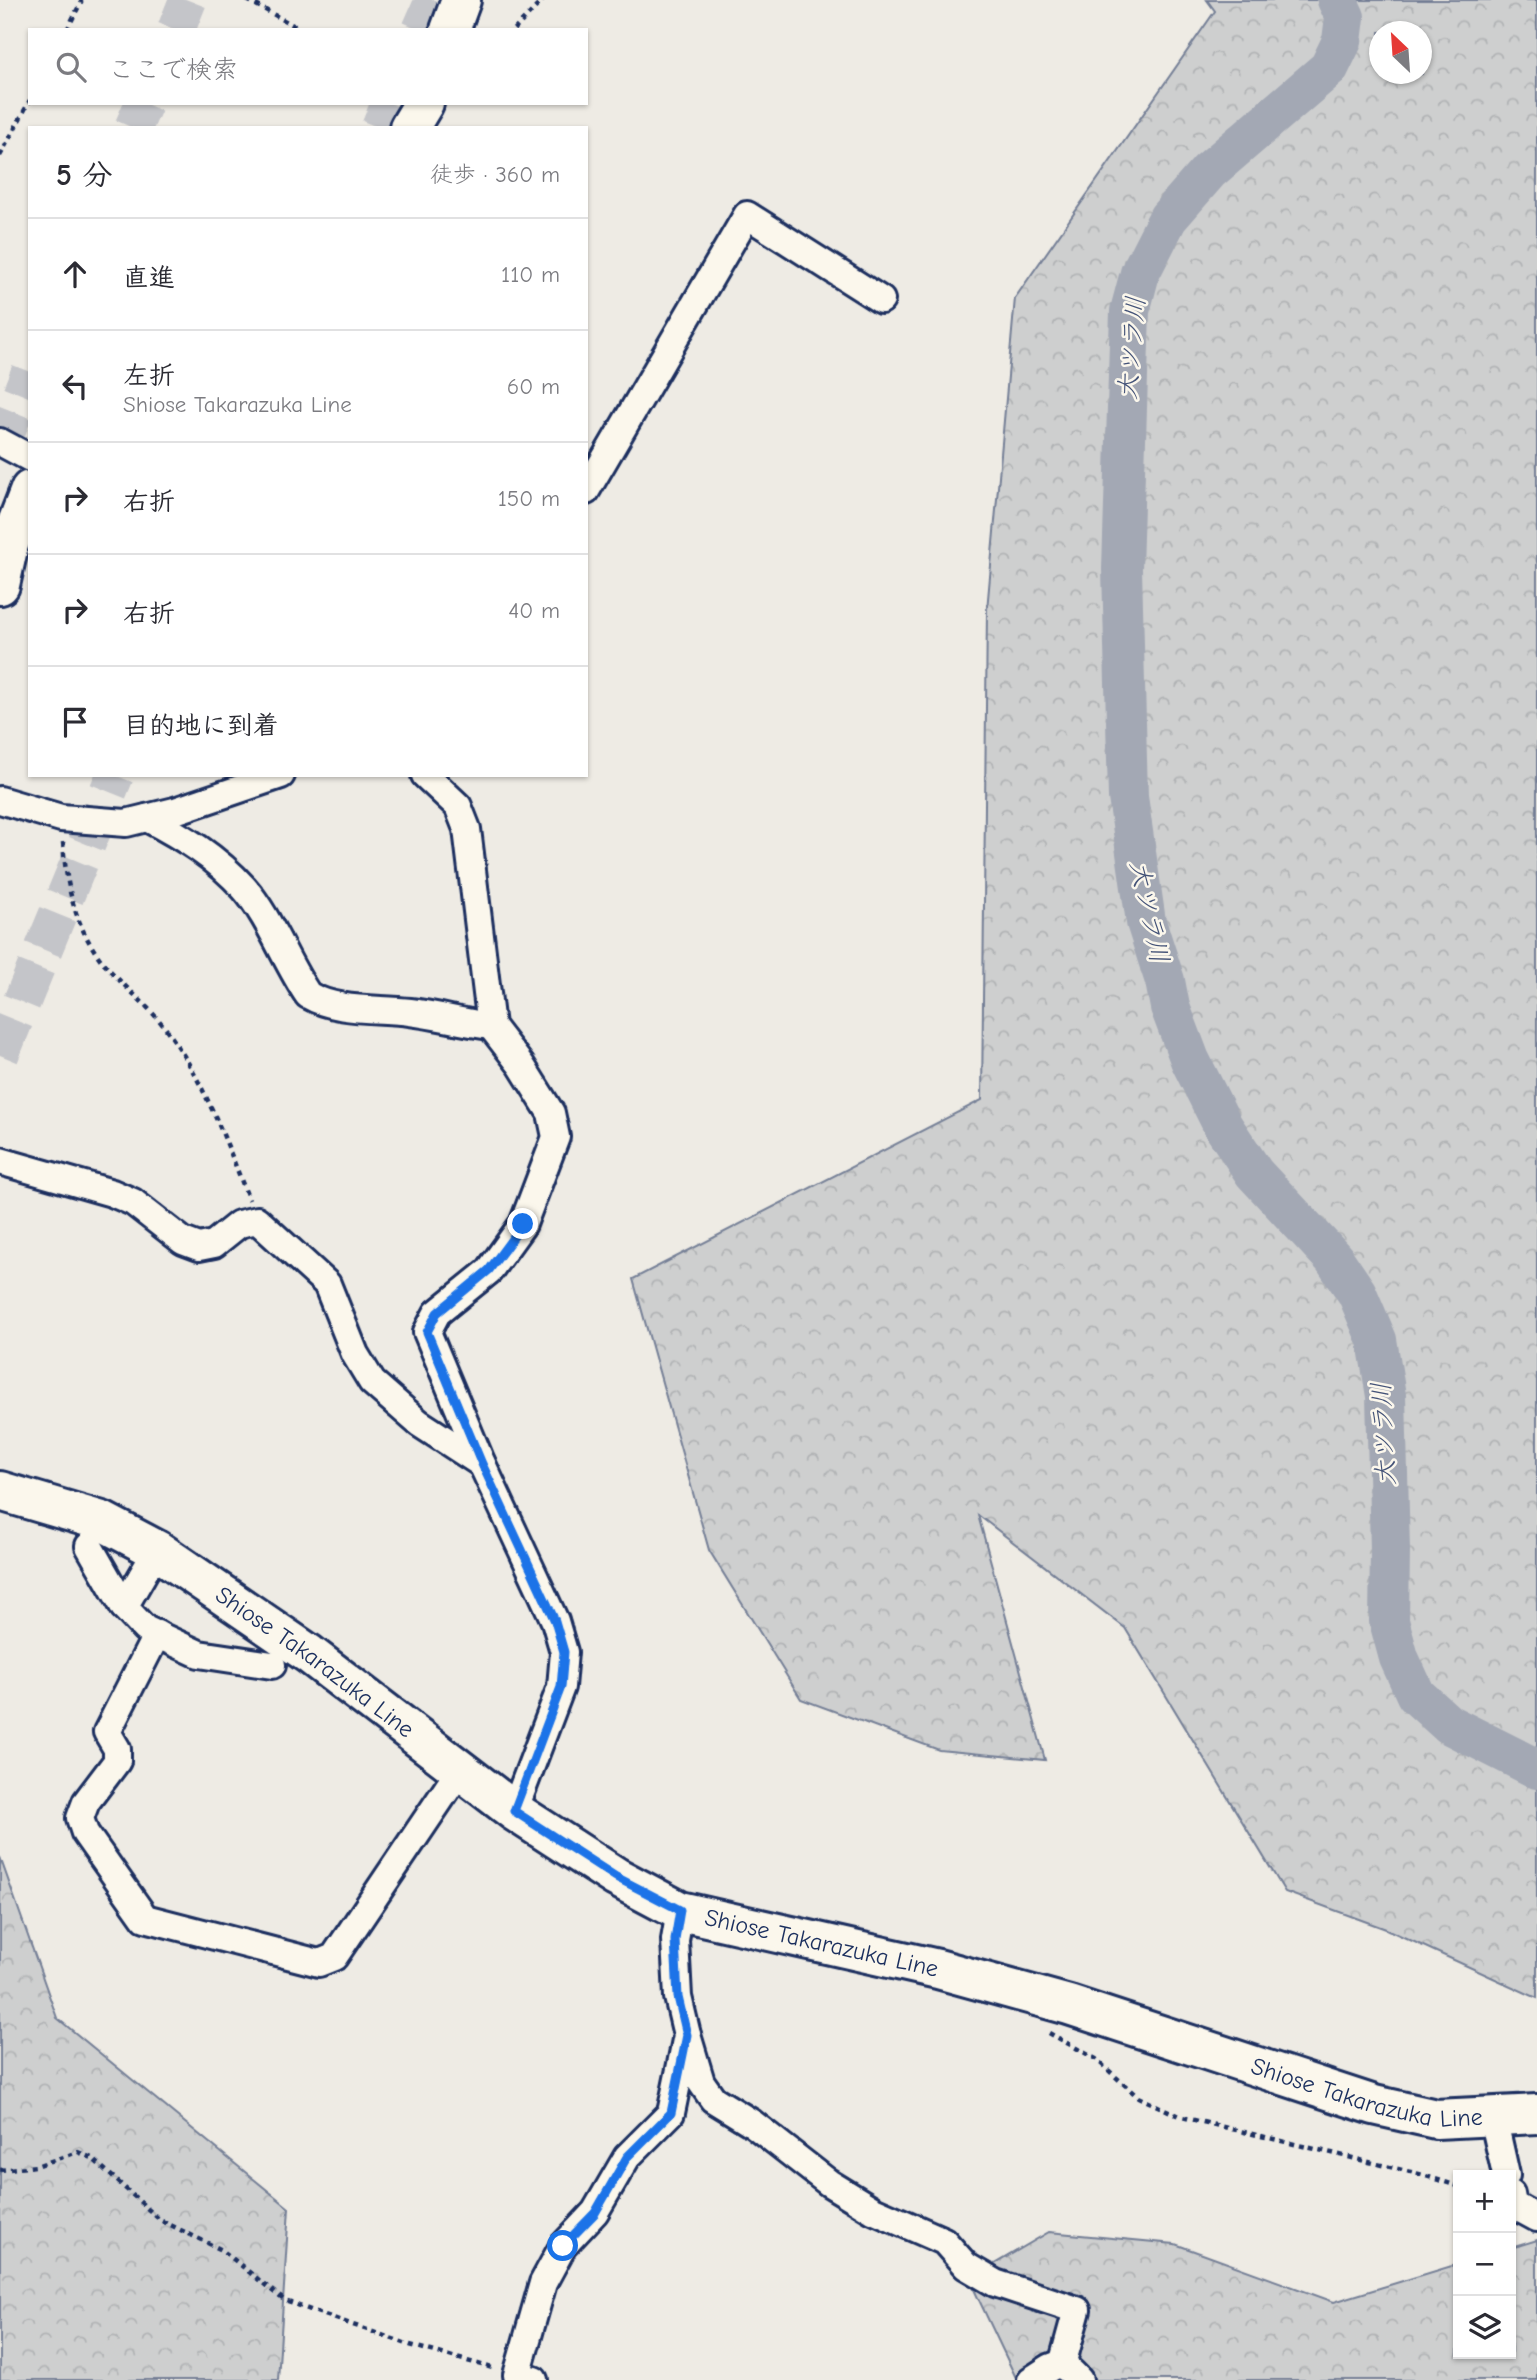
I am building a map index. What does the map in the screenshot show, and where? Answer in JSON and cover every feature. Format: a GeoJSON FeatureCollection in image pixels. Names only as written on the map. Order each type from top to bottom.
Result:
{"type":"FeatureCollection","features":[{"type":"Feature","properties":{"kind":"main road"},"geometry":{"type":"LineString","coordinates":[[451,28],[461,0]]}},
{"type":"Feature","properties":{"kind":"main road"},"geometry":{"type":"LineString","coordinates":[[410,126],[423,105]]}},
{"type":"Feature","properties":{"kind":"main road"},"geometry":{"type":"LineString","coordinates":[[0,585],[9,544],[28,495]]}},
{"type":"Feature","properties":{"kind":"main road","name":"Shiose Takarazuka Line"},"geometry":{"type":"LineString","coordinates":[[0,1491],[102,1521],[157,1550],[309,1654],[514,1811],[616,1877],[680,1910],[938,1969],[1024,1992],[1374,2105],[1436,2119],[1537,2114]]}},
{"type":"Feature","properties":{"kind":"street"},"geometry":{"type":"LineString","coordinates":[[588,488],[747,215],[881,300]]}},
{"type":"Feature","properties":{"kind":"street"},"geometry":{"type":"LineString","coordinates":[[0,442],[28,457]]}},
{"type":"Feature","properties":{"kind":"street"},"geometry":{"type":"LineString","coordinates":[[0,800],[61,818],[126,823],[175,811],[275,777]]}},
{"type":"Feature","properties":{"kind":"street"},"geometry":{"type":"LineString","coordinates":[[430,777],[458,806],[467,829],[491,1026],[521,1065],[551,1113],[556,1137],[523,1224],[489,1270],[437,1313],[427,1332],[482,1464],[555,1621],[564,1652],[561,1687],[514,1811]]}},
{"type":"Feature","properties":{"kind":"street"},"geometry":{"type":"LineString","coordinates":[[147,818],[184,837],[211,857],[245,889],[308,995],[323,1004],[413,1012],[491,1026]]}},
{"type":"Feature","properties":{"kind":"street"},"geometry":{"type":"LineString","coordinates":[[0,1161],[133,1202],[183,1241],[199,1247],[214,1244],[239,1224],[257,1220],[327,1284],[355,1354],[372,1382],[419,1423],[482,1464]]}},
{"type":"Feature","properties":{"kind":"street"},"geometry":{"type":"LineString","coordinates":[[89,1546],[124,1607],[145,1629],[200,1654],[272,1665]]}},
{"type":"Feature","properties":{"kind":"street"},"geometry":{"type":"LineString","coordinates":[[124,1607],[157,1550]]}},
{"type":"Feature","properties":{"kind":"street"},"geometry":{"type":"LineString","coordinates":[[157,1634],[107,1732],[117,1749],[117,1761],[86,1802],[80,1818],[85,1833],[145,1918],[319,1963],[334,1957],[460,1770]]}},
{"type":"Feature","properties":{"kind":"street"},"geometry":{"type":"LineString","coordinates":[[680,1910],[675,1940],[678,1997],[701,2082],[713,2099],[752,2123],[828,2183],[873,2210],[944,2241],[966,2266],[995,2283],[1077,2310],[1071,2372],[1057,2364],[1031,2380]]}},
{"type":"Feature","properties":{"kind":"street"},"geometry":{"type":"LineString","coordinates":[[526,2377],[543,2283],[563,2246],[595,2213],[627,2157],[671,2113],[687,2035]]}},
{"type":"Feature","properties":{"kind":"street"},"geometry":{"type":"LineString","coordinates":[[1493,2117],[1505,2170]]}},
{"type":"Feature","properties":{"kind":"street"},"geometry":{"type":"LineString","coordinates":[[1516,2207],[1537,2218]]}},
{"type":"Feature","properties":{"kind":"path"},"geometry":{"type":"LineString","coordinates":[[67,28],[82,0]]}},
{"type":"Feature","properties":{"kind":"path"},"geometry":{"type":"LineString","coordinates":[[247,0],[298,28]]}},
{"type":"Feature","properties":{"kind":"path"},"geometry":{"type":"LineString","coordinates":[[516,28],[543,0]]}},
{"type":"Feature","properties":{"kind":"path"},"geometry":{"type":"LineString","coordinates":[[0,156],[28,104]]}},
{"type":"Feature","properties":{"kind":"path"},"geometry":{"type":"LineString","coordinates":[[61,818],[66,877],[74,911],[105,965],[139,997],[171,1035],[199,1084],[221,1131],[257,1220]]}},
{"type":"Feature","properties":{"kind":"path"},"geometry":{"type":"LineString","coordinates":[[1024,1992],[1032,2015],[1041,2028],[1097,2059],[1138,2097],[1182,2117],[1453,2184]]}},
{"type":"Feature","properties":{"kind":"path"},"geometry":{"type":"LineString","coordinates":[[0,2169],[36,2166],[78,2152],[92,2158],[160,2220],[222,2250],[285,2301],[410,2345],[526,2377]]}},
{"type":"Feature","properties":{"kind":"green space"},"geometry":{"type":"Polygon","coordinates":[[[1207,0],[1537,0],[1537,1998],[1386,1929],[1285,1892],[1125,1628],[978,1515],[1045,1760],[939,1750],[801,1699],[709,1550],[633,1279],[982,1100],[987,610],[1015,298],[1215,11],[1207,0]]]}},
{"type":"Feature","properties":{"kind":"green space"},"geometry":{"type":"Polygon","coordinates":[[[0,1857],[57,2018],[289,2208],[278,2380],[0,2380],[0,1857]]]}},
{"type":"Feature","properties":{"kind":"green space"},"geometry":{"type":"Polygon","coordinates":[[[1049,2232],[1175,2244],[1334,2302],[1453,2266],[1453,2359],[1516,2359],[1516,2246],[1537,2240],[1537,2380],[1017,2380],[969,2279],[1049,2232]]]}},
{"type":"Feature","properties":{"kind":"waterway","name":"大ツラ川"},"geometry":{"type":"LineString","coordinates":[[1337,0],[1345,17],[1342,41],[1329,68],[1209,171],[1168,218],[1140,273],[1130,311],[1122,569],[1128,797],[1146,922],[1165,981],[1170,1007],[1190,1060],[1223,1126],[1254,1173],[1334,1259],[1357,1293],[1377,1340],[1386,1396],[1389,1621],[1399,1658],[1416,1695],[1448,1724],[1537,1769]]}},
{"type":"Feature","properties":{"kind":"tunnel"},"geometry":{"type":"LineString","coordinates":[[177,28],[188,0]]}},
{"type":"Feature","properties":{"kind":"tunnel"},"geometry":{"type":"LineString","coordinates":[[422,28],[434,0]]}},
{"type":"Feature","properties":{"kind":"tunnel"},"geometry":{"type":"LineString","coordinates":[[134,126],[143,105]]}},
{"type":"Feature","properties":{"kind":"tunnel"},"geometry":{"type":"LineString","coordinates":[[381,126],[389,105]]}},
{"type":"Feature","properties":{"kind":"tunnel"},"geometry":{"type":"LineString","coordinates":[[0,447],[28,377]]}},
{"type":"Feature","properties":{"kind":"tunnel"},"geometry":{"type":"LineString","coordinates":[[0,1055],[114,777]]}},
{"type":"Feature","properties":{"kind":"route"},"geometry":{"type":"LineString","coordinates":[[523,1224],[489,1270],[437,1313],[427,1332],[482,1464],[555,1621],[564,1652],[561,1687],[514,1811],[616,1877],[680,1910],[675,1940],[678,1997],[687,2035],[671,2113],[627,2157],[595,2213],[563,2246]]}}]}
